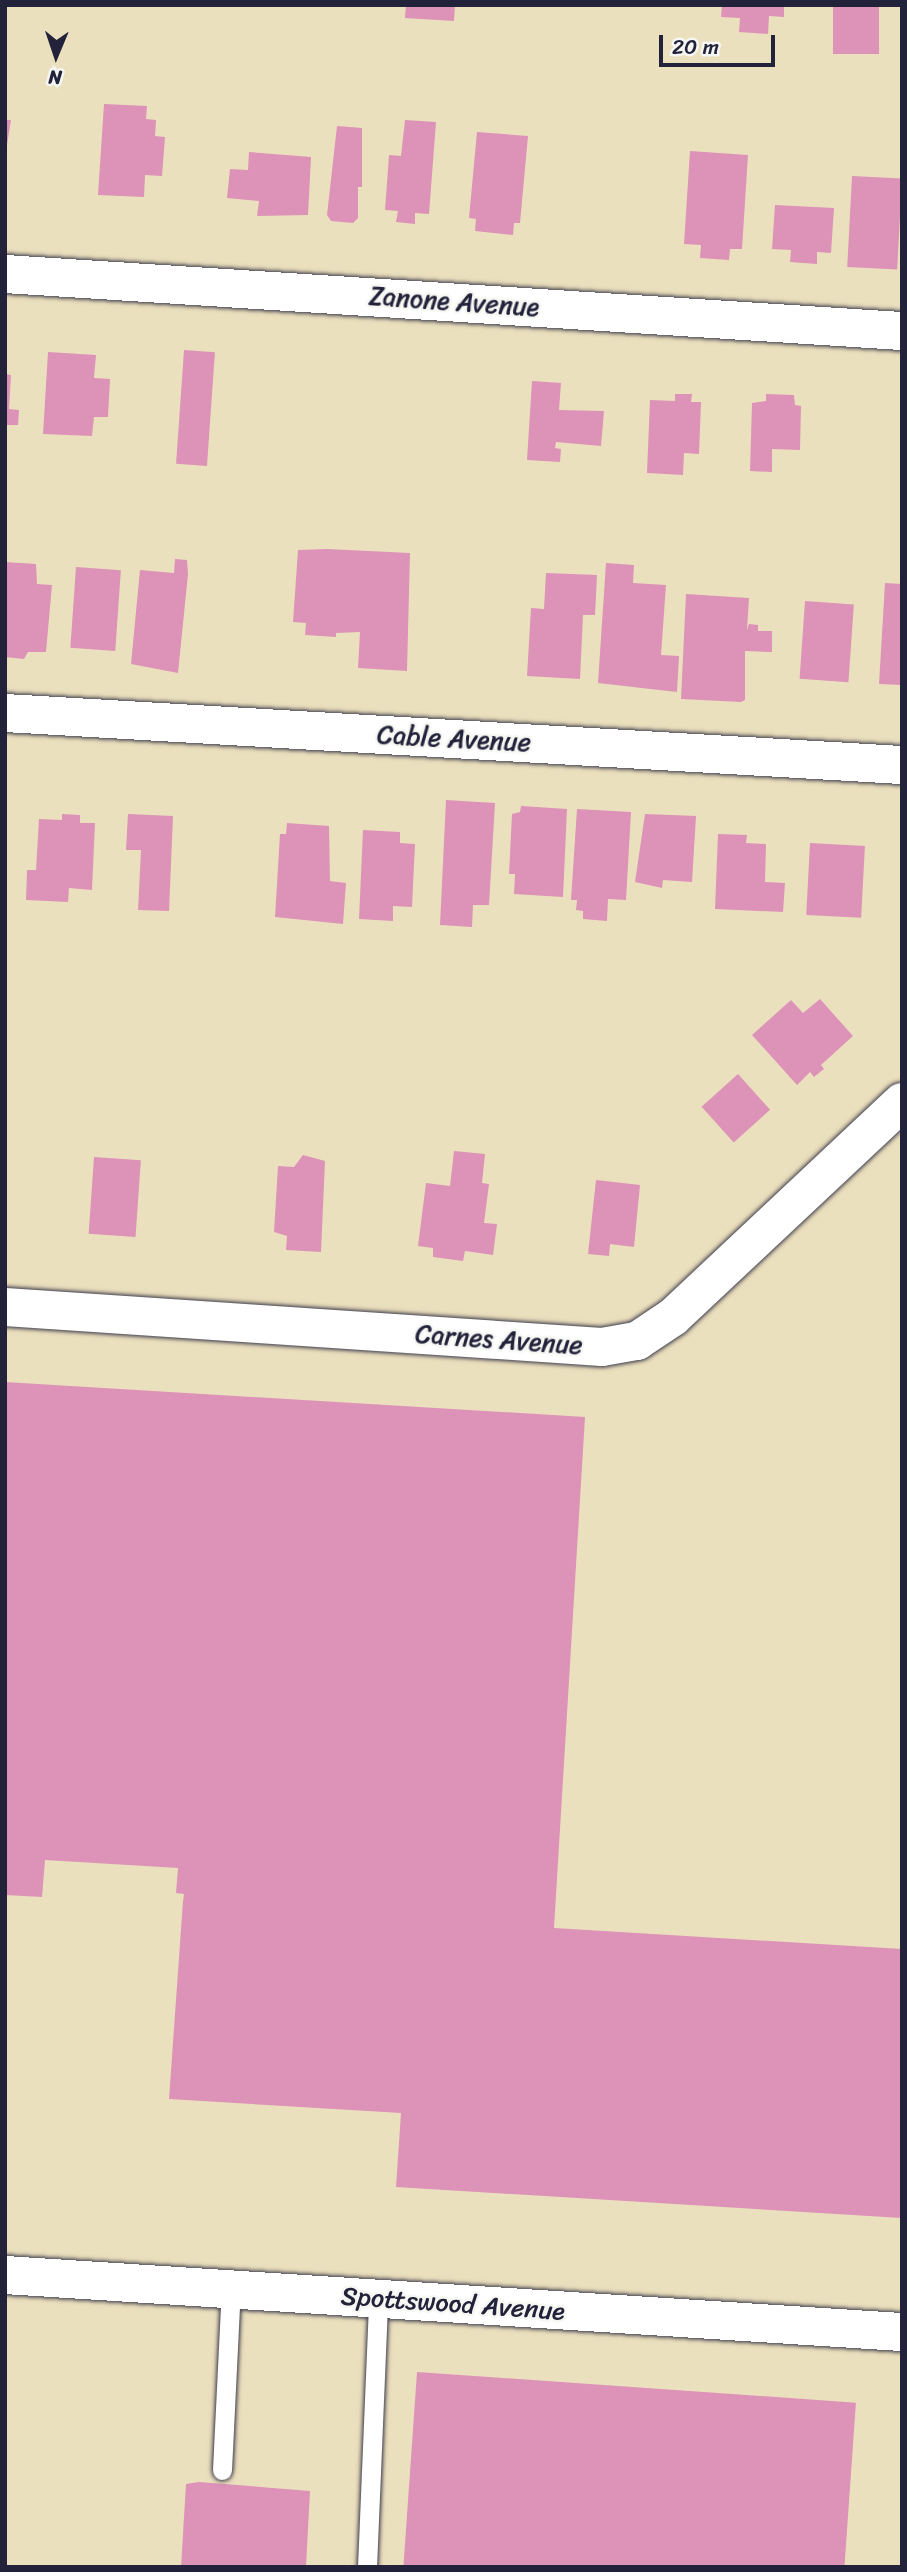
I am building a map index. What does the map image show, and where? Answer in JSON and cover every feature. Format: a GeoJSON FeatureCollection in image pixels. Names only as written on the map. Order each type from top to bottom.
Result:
{"type":"FeatureCollection","features":[{"type":"Feature","properties":{"kind":"street","name":"Zanone Avenue"},"geometry":{"type":"LineString","coordinates":[[5,274],[902,331]]}},
{"type":"Feature","properties":{"kind":"street","name":"Cable Avenue"},"geometry":{"type":"LineString","coordinates":[[5,713],[902,765]]}},
{"type":"Feature","properties":{"kind":"street","name":"Carnes Avenue"},"geometry":{"type":"LineString","coordinates":[[5,1307],[603,1347],[637,1341],[673,1317],[902,1102]]}},
{"type":"Feature","properties":{"kind":"street","name":"Spottswood Avenue"},"geometry":{"type":"LineString","coordinates":[[5,2275],[902,2332]]}},
{"type":"Feature","properties":{"kind":"lane"},"geometry":{"type":"LineString","coordinates":[[222,2470],[231,2289]]}},
{"type":"Feature","properties":{"kind":"lane"},"geometry":{"type":"LineString","coordinates":[[367,2567],[378,2299]]}},
{"type":"Feature","properties":{"kind":"building"},"geometry":{"type":"Polygon","coordinates":[[[406,5],[455,5],[454,21],[405,18],[406,5]]]}},
{"type":"Feature","properties":{"kind":"building"},"geometry":{"type":"Polygon","coordinates":[[[722,5],[784,5],[784,17],[769,16],[768,34],[739,32],[740,18],[721,17],[722,5]]]}},
{"type":"Feature","properties":{"kind":"building"},"geometry":{"type":"Polygon","coordinates":[[[833,5],[879,5],[879,54],[833,54],[833,5]]]}},
{"type":"Feature","properties":{"kind":"building"},"geometry":{"type":"Polygon","coordinates":[[[104,104],[147,106],[146,119],[156,120],[155,136],[165,137],[162,176],[145,175],[144,197],[98,195],[104,104]]]}},
{"type":"Feature","properties":{"kind":"building"},"geometry":{"type":"Polygon","coordinates":[[[5,120],[11,120],[7,145],[5,145],[5,120]]]}},
{"type":"Feature","properties":{"kind":"building"},"geometry":{"type":"Polygon","coordinates":[[[405,120],[436,122],[429,214],[415,213],[415,224],[396,222],[398,211],[385,210],[389,155],[401,156],[405,120]]]}},
{"type":"Feature","properties":{"kind":"building"},"geometry":{"type":"Polygon","coordinates":[[[337,126],[362,128],[362,187],[358,187],[358,218],[353,223],[331,221],[327,215],[337,126]]]}},
{"type":"Feature","properties":{"kind":"building"},"geometry":{"type":"Polygon","coordinates":[[[477,132],[528,136],[520,223],[514,223],[513,235],[475,231],[476,219],[469,218],[477,132]]]}},
{"type":"Feature","properties":{"kind":"building"},"geometry":{"type":"Polygon","coordinates":[[[690,151],[748,155],[742,249],[730,249],[729,260],[700,258],[701,245],[684,244],[690,151]]]}},
{"type":"Feature","properties":{"kind":"building"},"geometry":{"type":"Polygon","coordinates":[[[249,152],[311,157],[308,215],[257,216],[259,201],[227,198],[230,169],[248,170],[249,152]]]}},
{"type":"Feature","properties":{"kind":"building"},"geometry":{"type":"Polygon","coordinates":[[[852,176],[902,179],[897,269],[847,267],[852,176]]]}},
{"type":"Feature","properties":{"kind":"building"},"geometry":{"type":"Polygon","coordinates":[[[775,205],[834,208],[831,253],[817,252],[817,264],[790,262],[791,250],[772,249],[775,205]]]}},
{"type":"Feature","properties":{"kind":"building"},"geometry":{"type":"Polygon","coordinates":[[[184,350],[215,352],[207,466],[176,464],[184,350]]]}},
{"type":"Feature","properties":{"kind":"building"},"geometry":{"type":"Polygon","coordinates":[[[48,352],[96,355],[94,378],[110,379],[108,417],[94,417],[92,436],[43,434],[48,352]]]}},
{"type":"Feature","properties":{"kind":"building"},"geometry":{"type":"Polygon","coordinates":[[[5,374],[11,375],[9,409],[19,410],[18,425],[5,425],[5,374]]]}},
{"type":"Feature","properties":{"kind":"building"},"geometry":{"type":"Polygon","coordinates":[[[532,381],[561,383],[559,410],[604,411],[601,446],[556,442],[555,448],[561,449],[560,462],[527,460],[532,381]]]}},
{"type":"Feature","properties":{"kind":"building"},"geometry":{"type":"Polygon","coordinates":[[[675,394],[692,394],[691,402],[701,402],[699,454],[684,453],[683,475],[647,473],[650,400],[675,401],[675,394]]]}},
{"type":"Feature","properties":{"kind":"building"},"geometry":{"type":"Polygon","coordinates":[[[766,394],[794,395],[795,405],[801,406],[800,450],[772,449],[772,472],[750,471],[752,403],[766,401],[766,394]]]}},
{"type":"Feature","properties":{"kind":"building"},"geometry":{"type":"Polygon","coordinates":[[[298,550],[410,553],[407,671],[358,668],[360,632],[336,633],[336,637],[305,635],[306,623],[293,622],[298,550]]]}},
{"type":"Feature","properties":{"kind":"building"},"geometry":{"type":"Polygon","coordinates":[[[175,559],[187,560],[188,574],[178,673],[131,664],[140,570],[174,573],[175,559]]]}},
{"type":"Feature","properties":{"kind":"building"},"geometry":{"type":"Polygon","coordinates":[[[5,562],[36,564],[37,584],[52,585],[46,652],[28,652],[24,659],[5,657],[5,562]]]}},
{"type":"Feature","properties":{"kind":"building"},"geometry":{"type":"Polygon","coordinates":[[[606,563],[634,565],[633,583],[666,585],[661,655],[679,656],[677,692],[598,683],[606,563]]]}},
{"type":"Feature","properties":{"kind":"building"},"geometry":{"type":"Polygon","coordinates":[[[76,567],[121,570],[115,651],[70,648],[76,567]]]}},
{"type":"Feature","properties":{"kind":"building"},"geometry":{"type":"Polygon","coordinates":[[[546,573],[597,575],[595,615],[583,615],[580,679],[527,676],[531,608],[544,609],[546,573]]]}},
{"type":"Feature","properties":{"kind":"building"},"geometry":{"type":"Polygon","coordinates":[[[885,583],[902,584],[902,685],[879,684],[885,583]]]}},
{"type":"Feature","properties":{"kind":"building"},"geometry":{"type":"Polygon","coordinates":[[[686,594],[749,598],[747,630],[749,624],[758,625],[758,631],[772,631],[772,652],[745,651],[745,700],[681,699],[686,594]]]}},
{"type":"Feature","properties":{"kind":"building"},"geometry":{"type":"Polygon","coordinates":[[[805,601],[854,604],[848,682],[800,679],[805,601]]]}},
{"type":"Feature","properties":{"kind":"building"},"geometry":{"type":"Polygon","coordinates":[[[446,800],[495,803],[489,905],[473,905],[472,927],[440,925],[446,800]]]}},
{"type":"Feature","properties":{"kind":"building"},"geometry":{"type":"Polygon","coordinates":[[[521,806],[567,809],[563,897],[514,894],[515,874],[509,874],[512,814],[520,812],[521,806]]]}},
{"type":"Feature","properties":{"kind":"building"},"geometry":{"type":"Polygon","coordinates":[[[577,809],[631,812],[626,900],[608,899],[607,921],[583,919],[583,911],[576,910],[577,900],[571,900],[577,809]]]}},
{"type":"Feature","properties":{"kind":"building"},"geometry":{"type":"Polygon","coordinates":[[[62,814],[80,815],[80,823],[95,823],[92,890],[69,888],[68,902],[26,900],[27,870],[36,870],[39,819],[62,820],[62,814]]]}},
{"type":"Feature","properties":{"kind":"building"},"geometry":{"type":"Polygon","coordinates":[[[128,814],[173,816],[169,911],[138,910],[141,850],[126,850],[128,814]]]}},
{"type":"Feature","properties":{"kind":"building"},"geometry":{"type":"Polygon","coordinates":[[[645,814],[696,816],[692,882],[663,880],[662,888],[635,882],[645,814]]]}},
{"type":"Feature","properties":{"kind":"building"},"geometry":{"type":"Polygon","coordinates":[[[287,823],[329,826],[330,881],[346,883],[343,924],[275,917],[280,834],[286,834],[287,823]]]}},
{"type":"Feature","properties":{"kind":"building"},"geometry":{"type":"Polygon","coordinates":[[[363,830],[400,832],[400,843],[415,844],[412,907],[393,906],[393,921],[359,919],[363,830]]]}},
{"type":"Feature","properties":{"kind":"building"},"geometry":{"type":"Polygon","coordinates":[[[718,834],[747,835],[746,843],[766,844],[765,882],[785,883],[783,912],[715,909],[718,834]]]}},
{"type":"Feature","properties":{"kind":"building"},"geometry":{"type":"Polygon","coordinates":[[[810,843],[865,846],[861,918],[806,915],[810,843]]]}},
{"type":"Feature","properties":{"kind":"building"},"geometry":{"type":"Polygon","coordinates":[[[820,999],[853,1036],[821,1065],[824,1069],[814,1077],[810,1072],[797,1085],[752,1035],[791,1000],[803,1013],[820,999]]]}},
{"type":"Feature","properties":{"kind":"building"},"geometry":{"type":"Polygon","coordinates":[[[738,1074],[770,1110],[734,1142],[702,1107],[738,1074]]]}},
{"type":"Feature","properties":{"kind":"building"},"geometry":{"type":"Polygon","coordinates":[[[454,1151],[485,1154],[482,1183],[489,1184],[484,1223],[497,1224],[493,1255],[465,1251],[463,1261],[433,1257],[433,1248],[418,1246],[426,1183],[450,1186],[454,1151]]]}},
{"type":"Feature","properties":{"kind":"building"},"geometry":{"type":"Polygon","coordinates":[[[303,1155],[325,1161],[321,1252],[286,1250],[287,1236],[274,1232],[278,1166],[294,1167],[303,1155]]]}},
{"type":"Feature","properties":{"kind":"building"},"geometry":{"type":"Polygon","coordinates":[[[94,1157],[141,1160],[136,1237],[89,1234],[94,1157]]]}},
{"type":"Feature","properties":{"kind":"building"},"geometry":{"type":"Polygon","coordinates":[[[596,1180],[640,1185],[634,1247],[610,1244],[609,1256],[588,1254],[596,1180]]]}},
{"type":"Feature","properties":{"kind":"building"},"geometry":{"type":"Polygon","coordinates":[[[5,1382],[585,1417],[554,1928],[902,1949],[902,2218],[396,2187],[401,2113],[169,2099],[184,1894],[176,1893],[178,1868],[45,1860],[42,1897],[5,1895],[5,1382]]]}},
{"type":"Feature","properties":{"kind":"building"},"geometry":{"type":"Polygon","coordinates":[[[417,2372],[856,2403],[844,2567],[403,2567],[417,2372]]]}},
{"type":"Feature","properties":{"kind":"building"},"geometry":{"type":"Polygon","coordinates":[[[199,2482],[310,2491],[306,2567],[181,2567],[186,2484],[199,2482]]]}}]}
